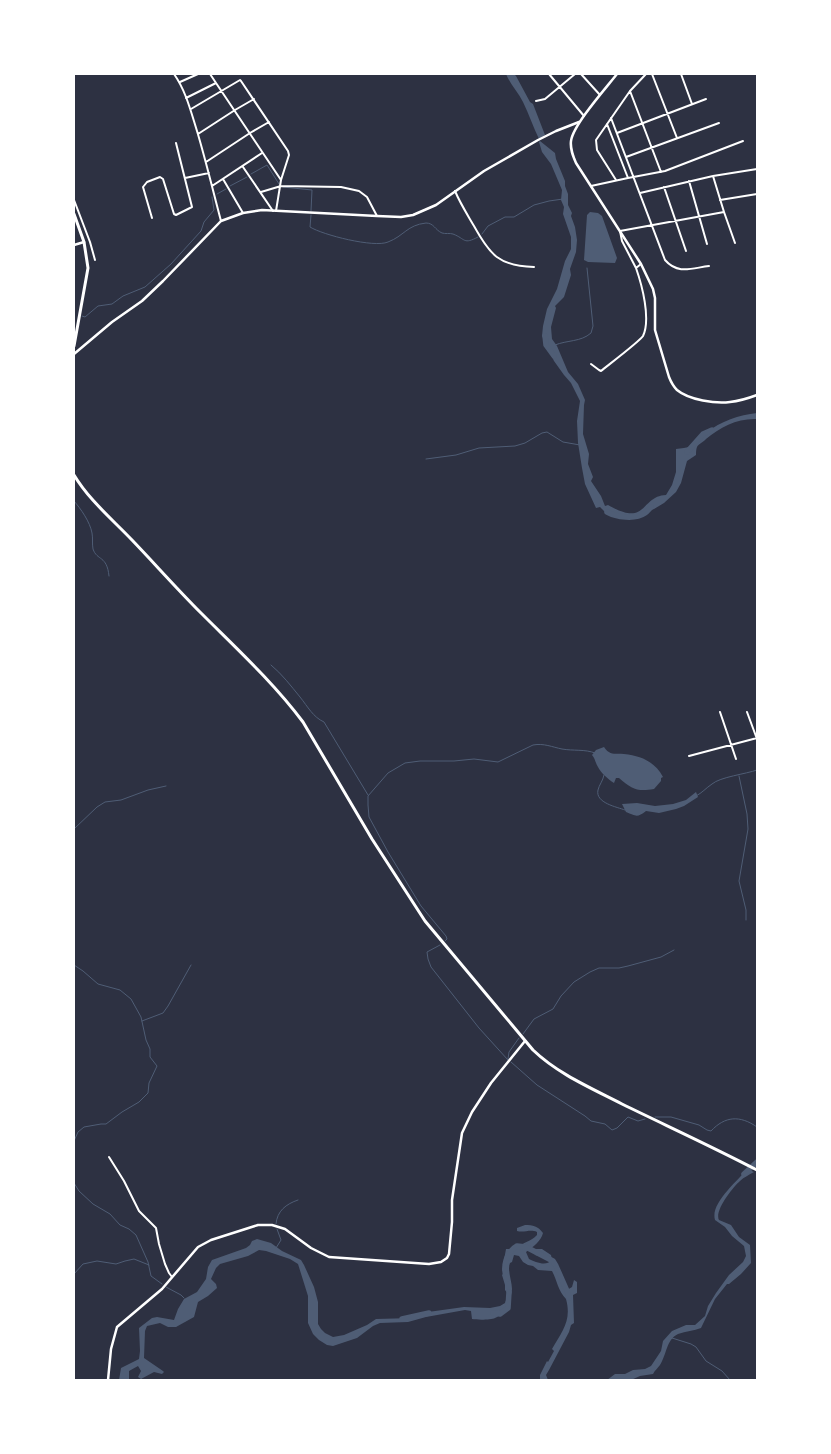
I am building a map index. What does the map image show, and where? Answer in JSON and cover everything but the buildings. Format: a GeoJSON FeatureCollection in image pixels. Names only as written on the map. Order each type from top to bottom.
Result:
{"type":"FeatureCollection","features":[{"type":"Feature","properties":{"kind":"main road"},"geometry":{"type":"LineString","coordinates":[[74,214],[84,242],[88,268],[74,346]]}},
{"type":"Feature","properties":{"kind":"main road"},"geometry":{"type":"LineString","coordinates":[[74,475],[90,497],[169,581],[275,687],[293,708],[376,846],[425,921],[542,1059],[590,1088],[757,1170]]}},
{"type":"Feature","properties":{"kind":"street"},"geometry":{"type":"LineString","coordinates":[[174,74],[180,82],[191,109],[222,222]]}},
{"type":"Feature","properties":{"kind":"street"},"geometry":{"type":"LineString","coordinates":[[180,82],[198,74]]}},
{"type":"Feature","properties":{"kind":"street"},"geometry":{"type":"LineString","coordinates":[[210,74],[281,180]]}},
{"type":"Feature","properties":{"kind":"street"},"geometry":{"type":"LineString","coordinates":[[549,74],[584,116]]}},
{"type":"Feature","properties":{"kind":"street"},"geometry":{"type":"LineString","coordinates":[[536,101],[544,100],[575,74]]}},
{"type":"Feature","properties":{"kind":"street"},"geometry":{"type":"LineString","coordinates":[[581,74],[600,95]]}},
{"type":"Feature","properties":{"kind":"street"},"geometry":{"type":"LineString","coordinates":[[616,74],[573,133],[572,155],[641,264],[653,288],[655,298],[655,330],[669,377],[675,388],[684,394],[704,400],[730,402],[757,395]]}},
{"type":"Feature","properties":{"kind":"street"},"geometry":{"type":"LineString","coordinates":[[616,180],[596,146],[596,140],[630,91],[646,74]]}},
{"type":"Feature","properties":{"kind":"street"},"geometry":{"type":"LineString","coordinates":[[652,74],[677,138]]}},
{"type":"Feature","properties":{"kind":"street"},"geometry":{"type":"LineString","coordinates":[[681,74],[692,104]]}},
{"type":"Feature","properties":{"kind":"street"},"geometry":{"type":"LineString","coordinates":[[191,109],[240,80],[288,151],[289,155],[274,210]]}},
{"type":"Feature","properties":{"kind":"street"},"geometry":{"type":"LineString","coordinates":[[186,98],[216,83]]}},
{"type":"Feature","properties":{"kind":"street"},"geometry":{"type":"LineString","coordinates":[[630,91],[661,172]]}},
{"type":"Feature","properties":{"kind":"street"},"geometry":{"type":"LineString","coordinates":[[198,134],[254,99]]}},
{"type":"Feature","properties":{"kind":"street"},"geometry":{"type":"LineString","coordinates":[[616,133],[706,99]]}},
{"type":"Feature","properties":{"kind":"street"},"geometry":{"type":"LineString","coordinates":[[611,118],[665,260],[671,267],[681,270],[709,266]]}},
{"type":"Feature","properties":{"kind":"street"},"geometry":{"type":"LineString","coordinates":[[206,162],[269,122]]}},
{"type":"Feature","properties":{"kind":"street"},"geometry":{"type":"LineString","coordinates":[[74,354],[112,322],[142,301],[222,222],[243,213],[257,210],[401,217],[413,215],[436,204],[484,171],[545,136],[580,122]]}},
{"type":"Feature","properties":{"kind":"street"},"geometry":{"type":"LineString","coordinates":[[626,157],[719,123]]}},
{"type":"Feature","properties":{"kind":"street"},"geometry":{"type":"LineString","coordinates":[[607,124],[628,178]]}},
{"type":"Feature","properties":{"kind":"street"},"geometry":{"type":"LineString","coordinates":[[591,186],[661,172],[743,141]]}},
{"type":"Feature","properties":{"kind":"street"},"geometry":{"type":"LineString","coordinates":[[152,218],[143,187],[147,182],[160,177],[163,179],[174,214],[176,215],[190,209],[192,206],[176,143]]}},
{"type":"Feature","properties":{"kind":"street"},"geometry":{"type":"LineString","coordinates":[[212,186],[263,153]]}},
{"type":"Feature","properties":{"kind":"street"},"geometry":{"type":"LineString","coordinates":[[243,167],[274,210]]}},
{"type":"Feature","properties":{"kind":"street"},"geometry":{"type":"LineString","coordinates":[[640,193],[714,176],[757,169]]}},
{"type":"Feature","properties":{"kind":"street"},"geometry":{"type":"LineString","coordinates":[[185,178],[209,173]]}},
{"type":"Feature","properties":{"kind":"street"},"geometry":{"type":"LineString","coordinates":[[714,176],[720,200],[735,242]]}},
{"type":"Feature","properties":{"kind":"street"},"geometry":{"type":"LineString","coordinates":[[223,180],[243,213]]}},
{"type":"Feature","properties":{"kind":"street"},"geometry":{"type":"LineString","coordinates":[[689,182],[707,244]]}},
{"type":"Feature","properties":{"kind":"street"},"geometry":{"type":"LineString","coordinates":[[261,192],[280,186],[341,187],[360,190],[367,197],[377,216]]}},
{"type":"Feature","properties":{"kind":"street"},"geometry":{"type":"LineString","coordinates":[[664,187],[686,251]]}},
{"type":"Feature","properties":{"kind":"street"},"geometry":{"type":"LineString","coordinates":[[455,191],[483,243],[490,252],[512,265],[534,267]]}},
{"type":"Feature","properties":{"kind":"street"},"geometry":{"type":"LineString","coordinates":[[720,200],[757,194]]}},
{"type":"Feature","properties":{"kind":"street"},"geometry":{"type":"LineString","coordinates":[[74,200],[95,260]]}},
{"type":"Feature","properties":{"kind":"street"},"geometry":{"type":"LineString","coordinates":[[620,230],[724,212]]}},
{"type":"Feature","properties":{"kind":"street"},"geometry":{"type":"LineString","coordinates":[[591,364],[601,371],[642,337],[645,325],[646,304],[643,288],[636,268],[622,241],[620,230]]}},
{"type":"Feature","properties":{"kind":"street"},"geometry":{"type":"LineString","coordinates":[[74,245],[84,242]]}},
{"type":"Feature","properties":{"kind":"street"},"geometry":{"type":"LineString","coordinates":[[636,268],[641,264]]}},
{"type":"Feature","properties":{"kind":"street"},"geometry":{"type":"LineString","coordinates":[[720,712],[736,759]]}},
{"type":"Feature","properties":{"kind":"street"},"geometry":{"type":"LineString","coordinates":[[689,756],[757,738],[747,712]]}},
{"type":"Feature","properties":{"kind":"street"},"geometry":{"type":"LineString","coordinates":[[108,1380],[110,1349],[117,1327],[151,1299],[198,1247],[211,1240],[262,1224],[285,1229],[311,1248],[332,1258],[429,1264],[436,1264],[444,1260],[448,1256],[450,1249],[452,1200],[462,1133],[472,1112],[491,1083],[525,1041]]}},
{"type":"Feature","properties":{"kind":"street"},"geometry":{"type":"LineString","coordinates":[[109,1156],[140,1211],[156,1228],[166,1267],[172,1277]]}},
{"type":"Feature","properties":{"kind":"water"},"geometry":{"type":"Polygon","coordinates":[[[506,74],[514,74],[516,76],[530,102],[533,104],[545,135],[539,139],[523,102],[506,74]]]}},
{"type":"Feature","properties":{"kind":"water"},"geometry":{"type":"Polygon","coordinates":[[[540,141],[555,153],[565,181],[568,205],[572,213],[571,216],[577,240],[576,252],[570,269],[571,275],[564,297],[555,306],[551,327],[552,339],[568,372],[578,384],[585,400],[583,434],[589,454],[588,464],[593,477],[591,481],[605,506],[608,505],[630,513],[637,512],[652,500],[666,495],[672,485],[676,472],[676,449],[693,445],[706,433],[724,422],[757,413],[757,419],[743,420],[730,424],[699,445],[696,455],[687,461],[681,483],[676,492],[664,503],[633,518],[607,514],[600,507],[596,508],[585,484],[578,443],[577,421],[580,401],[571,383],[554,361],[542,336],[547,309],[557,289],[565,261],[571,249],[571,237],[563,214],[562,190],[551,164],[542,152],[540,141]]]}},
{"type":"Feature","properties":{"kind":"water"},"geometry":{"type":"Polygon","coordinates":[[[590,212],[598,213],[602,216],[617,258],[615,263],[588,262],[584,260],[587,215],[590,212]]]}},
{"type":"Feature","properties":{"kind":"water"},"geometry":{"type":"Polygon","coordinates":[[[604,747],[611,753],[642,758],[656,767],[663,777],[661,781],[654,789],[643,790],[631,787],[619,778],[616,778],[614,783],[601,771],[592,755],[596,750],[604,747]]]}},
{"type":"Feature","properties":{"kind":"water"},"geometry":{"type":"Polygon","coordinates":[[[696,792],[698,797],[684,806],[659,813],[646,811],[640,815],[634,815],[626,812],[622,804],[637,803],[655,806],[673,804],[686,800],[696,792]]]}},
{"type":"Feature","properties":{"kind":"water"},"geometry":{"type":"Polygon","coordinates":[[[747,1169],[754,1172],[733,1188],[725,1199],[718,1216],[719,1220],[731,1225],[739,1237],[750,1245],[751,1263],[741,1274],[727,1284],[715,1299],[701,1328],[678,1334],[671,1340],[660,1365],[653,1374],[631,1380],[607,1380],[615,1374],[625,1374],[651,1366],[661,1351],[663,1341],[672,1331],[686,1325],[695,1325],[705,1316],[708,1306],[716,1293],[729,1275],[743,1262],[746,1256],[744,1246],[715,1220],[715,1213],[726,1193],[747,1169]]]}},
{"type":"Feature","properties":{"kind":"water"},"geometry":{"type":"Polygon","coordinates":[[[525,1225],[535,1226],[543,1233],[539,1241],[526,1252],[529,1259],[541,1263],[549,1262],[551,1260],[548,1256],[535,1255],[535,1249],[542,1249],[551,1255],[562,1284],[567,1290],[572,1287],[574,1280],[577,1282],[577,1293],[573,1295],[574,1323],[571,1325],[546,1375],[548,1380],[540,1380],[540,1375],[554,1351],[552,1349],[565,1325],[568,1307],[552,1271],[538,1270],[523,1262],[519,1256],[514,1255],[509,1266],[512,1289],[510,1297],[504,1310],[495,1318],[484,1320],[472,1319],[471,1311],[465,1310],[408,1322],[380,1323],[357,1338],[333,1346],[319,1340],[313,1334],[308,1323],[308,1296],[298,1264],[290,1259],[259,1250],[248,1256],[220,1264],[216,1268],[211,1279],[217,1288],[198,1302],[194,1317],[176,1327],[168,1327],[160,1323],[147,1326],[145,1331],[144,1358],[163,1371],[162,1374],[154,1372],[141,1379],[138,1377],[141,1371],[138,1366],[129,1371],[129,1380],[119,1380],[121,1368],[139,1359],[139,1328],[152,1318],[174,1320],[184,1299],[197,1292],[206,1279],[208,1267],[212,1260],[246,1248],[252,1241],[257,1239],[271,1243],[282,1251],[301,1260],[314,1287],[318,1302],[318,1324],[325,1333],[333,1337],[344,1335],[376,1319],[413,1318],[428,1312],[464,1307],[490,1308],[500,1306],[505,1303],[508,1294],[505,1290],[502,1275],[505,1272],[504,1260],[506,1249],[517,1249],[537,1235],[537,1232],[534,1231],[517,1231],[517,1228],[525,1225]]]}},
{"type":"Feature","properties":{"kind":"waterway"},"geometry":{"type":"LineString","coordinates":[[251,174],[267,165],[279,184]]}},
{"type":"Feature","properties":{"kind":"waterway"},"geometry":{"type":"LineString","coordinates":[[230,186],[247,177]]}},
{"type":"Feature","properties":{"kind":"waterway"},"geometry":{"type":"LineString","coordinates":[[283,187],[312,190],[311,211]]}},
{"type":"Feature","properties":{"kind":"waterway"},"geometry":{"type":"LineString","coordinates":[[217,194],[226,189]]}},
{"type":"Feature","properties":{"kind":"waterway"},"geometry":{"type":"LineString","coordinates":[[82,316],[85,317],[98,306],[112,304],[123,296],[145,287],[171,264],[201,231],[204,222],[214,210],[212,197]]}},
{"type":"Feature","properties":{"kind":"waterway"},"geometry":{"type":"LineString","coordinates":[[482,234],[488,226],[505,217],[514,217],[534,205],[563,199]]}},
{"type":"Feature","properties":{"kind":"waterway"},"geometry":{"type":"LineString","coordinates":[[311,215],[310,227],[337,237],[361,242],[388,242],[410,228],[426,223],[431,224],[442,233],[453,234],[467,241],[478,237]]}},
{"type":"Feature","properties":{"kind":"waterway"},"geometry":{"type":"LineString","coordinates":[[555,345],[583,338],[591,333],[593,326],[587,268]]}},
{"type":"Feature","properties":{"kind":"waterway"},"geometry":{"type":"LineString","coordinates":[[545,336],[546,345],[554,356]]}},
{"type":"Feature","properties":{"kind":"waterway"},"geometry":{"type":"LineString","coordinates":[[687,452],[703,434],[712,430]]}},
{"type":"Feature","properties":{"kind":"waterway"},"geometry":{"type":"LineString","coordinates":[[426,459],[456,455],[479,448],[515,446],[547,432],[563,442],[580,445]]}},
{"type":"Feature","properties":{"kind":"waterway"},"geometry":{"type":"LineString","coordinates":[[74,501],[89,524],[93,549],[104,561],[109,576]]}},
{"type":"Feature","properties":{"kind":"waterway"},"geometry":{"type":"LineString","coordinates":[[607,512],[631,517],[646,513],[651,507]]}},
{"type":"Feature","properties":{"kind":"waterway"},"geometry":{"type":"LineString","coordinates":[[271,665],[286,680],[314,715],[324,722],[368,795]]}},
{"type":"Feature","properties":{"kind":"waterway"},"geometry":{"type":"LineString","coordinates":[[445,941],[447,939],[446,936],[421,906],[369,817],[368,796],[388,773],[405,763],[474,759],[498,762],[533,745],[595,753]]}},
{"type":"Feature","properties":{"kind":"waterway"},"geometry":{"type":"LineString","coordinates":[[696,796],[716,782],[757,770]]}},
{"type":"Feature","properties":{"kind":"waterway"},"geometry":{"type":"LineString","coordinates":[[604,775],[598,790],[600,798],[607,804],[625,810]]}},
{"type":"Feature","properties":{"kind":"waterway"},"geometry":{"type":"LineString","coordinates":[[739,776],[747,814],[748,829],[739,881],[746,910],[746,920]]}},
{"type":"Feature","properties":{"kind":"waterway"},"geometry":{"type":"LineString","coordinates":[[74,829],[105,802],[121,800],[148,790],[166,786]]}},
{"type":"Feature","properties":{"kind":"waterway"},"geometry":{"type":"LineString","coordinates":[[440,945],[427,952],[431,967],[479,1028],[508,1060]]}},
{"type":"Feature","properties":{"kind":"waterway"},"geometry":{"type":"LineString","coordinates":[[523,1034],[534,1019],[553,1009],[561,996],[574,982],[590,972],[599,968],[628,966],[661,957],[674,950]]}},
{"type":"Feature","properties":{"kind":"waterway"},"geometry":{"type":"LineString","coordinates":[[74,965],[98,984],[120,990],[131,999],[141,1017],[150,1049],[150,1057],[157,1066],[149,1083],[148,1093],[139,1102],[106,1124],[84,1127],[78,1132],[74,1141]]}},
{"type":"Feature","properties":{"kind":"waterway"},"geometry":{"type":"LineString","coordinates":[[142,1021],[163,1013],[191,965]]}},
{"type":"Feature","properties":{"kind":"waterway"},"geometry":{"type":"LineString","coordinates":[[508,1059],[509,1052],[519,1038]]}},
{"type":"Feature","properties":{"kind":"waterway"},"geometry":{"type":"LineString","coordinates":[[511,1062],[537,1085],[591,1121],[605,1124],[612,1130],[617,1128],[628,1117],[638,1121],[645,1119]]}},
{"type":"Feature","properties":{"kind":"waterway"},"geometry":{"type":"LineString","coordinates":[[655,1117],[671,1117],[699,1125],[711,1131],[722,1122],[733,1119],[745,1120],[757,1127]]}},
{"type":"Feature","properties":{"kind":"waterway"},"geometry":{"type":"LineString","coordinates":[[744,1174],[757,1162]]}},
{"type":"Feature","properties":{"kind":"waterway"},"geometry":{"type":"LineString","coordinates":[[74,1183],[79,1191],[93,1204],[110,1214],[120,1225],[136,1235],[148,1262],[151,1276],[162,1284]]}},
{"type":"Feature","properties":{"kind":"waterway"},"geometry":{"type":"LineString","coordinates":[[276,1224],[278,1215],[283,1209],[298,1200]]}},
{"type":"Feature","properties":{"kind":"waterway"},"geometry":{"type":"LineString","coordinates":[[276,1248],[281,1240],[277,1229]]}},
{"type":"Feature","properties":{"kind":"waterway"},"geometry":{"type":"LineString","coordinates":[[507,1279],[505,1265],[510,1252],[517,1246],[526,1247],[553,1261],[569,1298]]}},
{"type":"Feature","properties":{"kind":"waterway"},"geometry":{"type":"LineString","coordinates":[[74,1274],[83,1264],[97,1261],[116,1264],[134,1259],[149,1265]]}},
{"type":"Feature","properties":{"kind":"waterway"},"geometry":{"type":"LineString","coordinates":[[166,1287],[184,1298]]}},
{"type":"Feature","properties":{"kind":"waterway"},"geometry":{"type":"LineString","coordinates":[[493,1313],[500,1314],[508,1308],[509,1292]]}},
{"type":"Feature","properties":{"kind":"waterway"},"geometry":{"type":"LineString","coordinates":[[402,1319],[429,1313]]}},
{"type":"Feature","properties":{"kind":"waterway"},"geometry":{"type":"LineString","coordinates":[[672,1338],[696,1347],[706,1361],[722,1371],[730,1380]]}}]}
